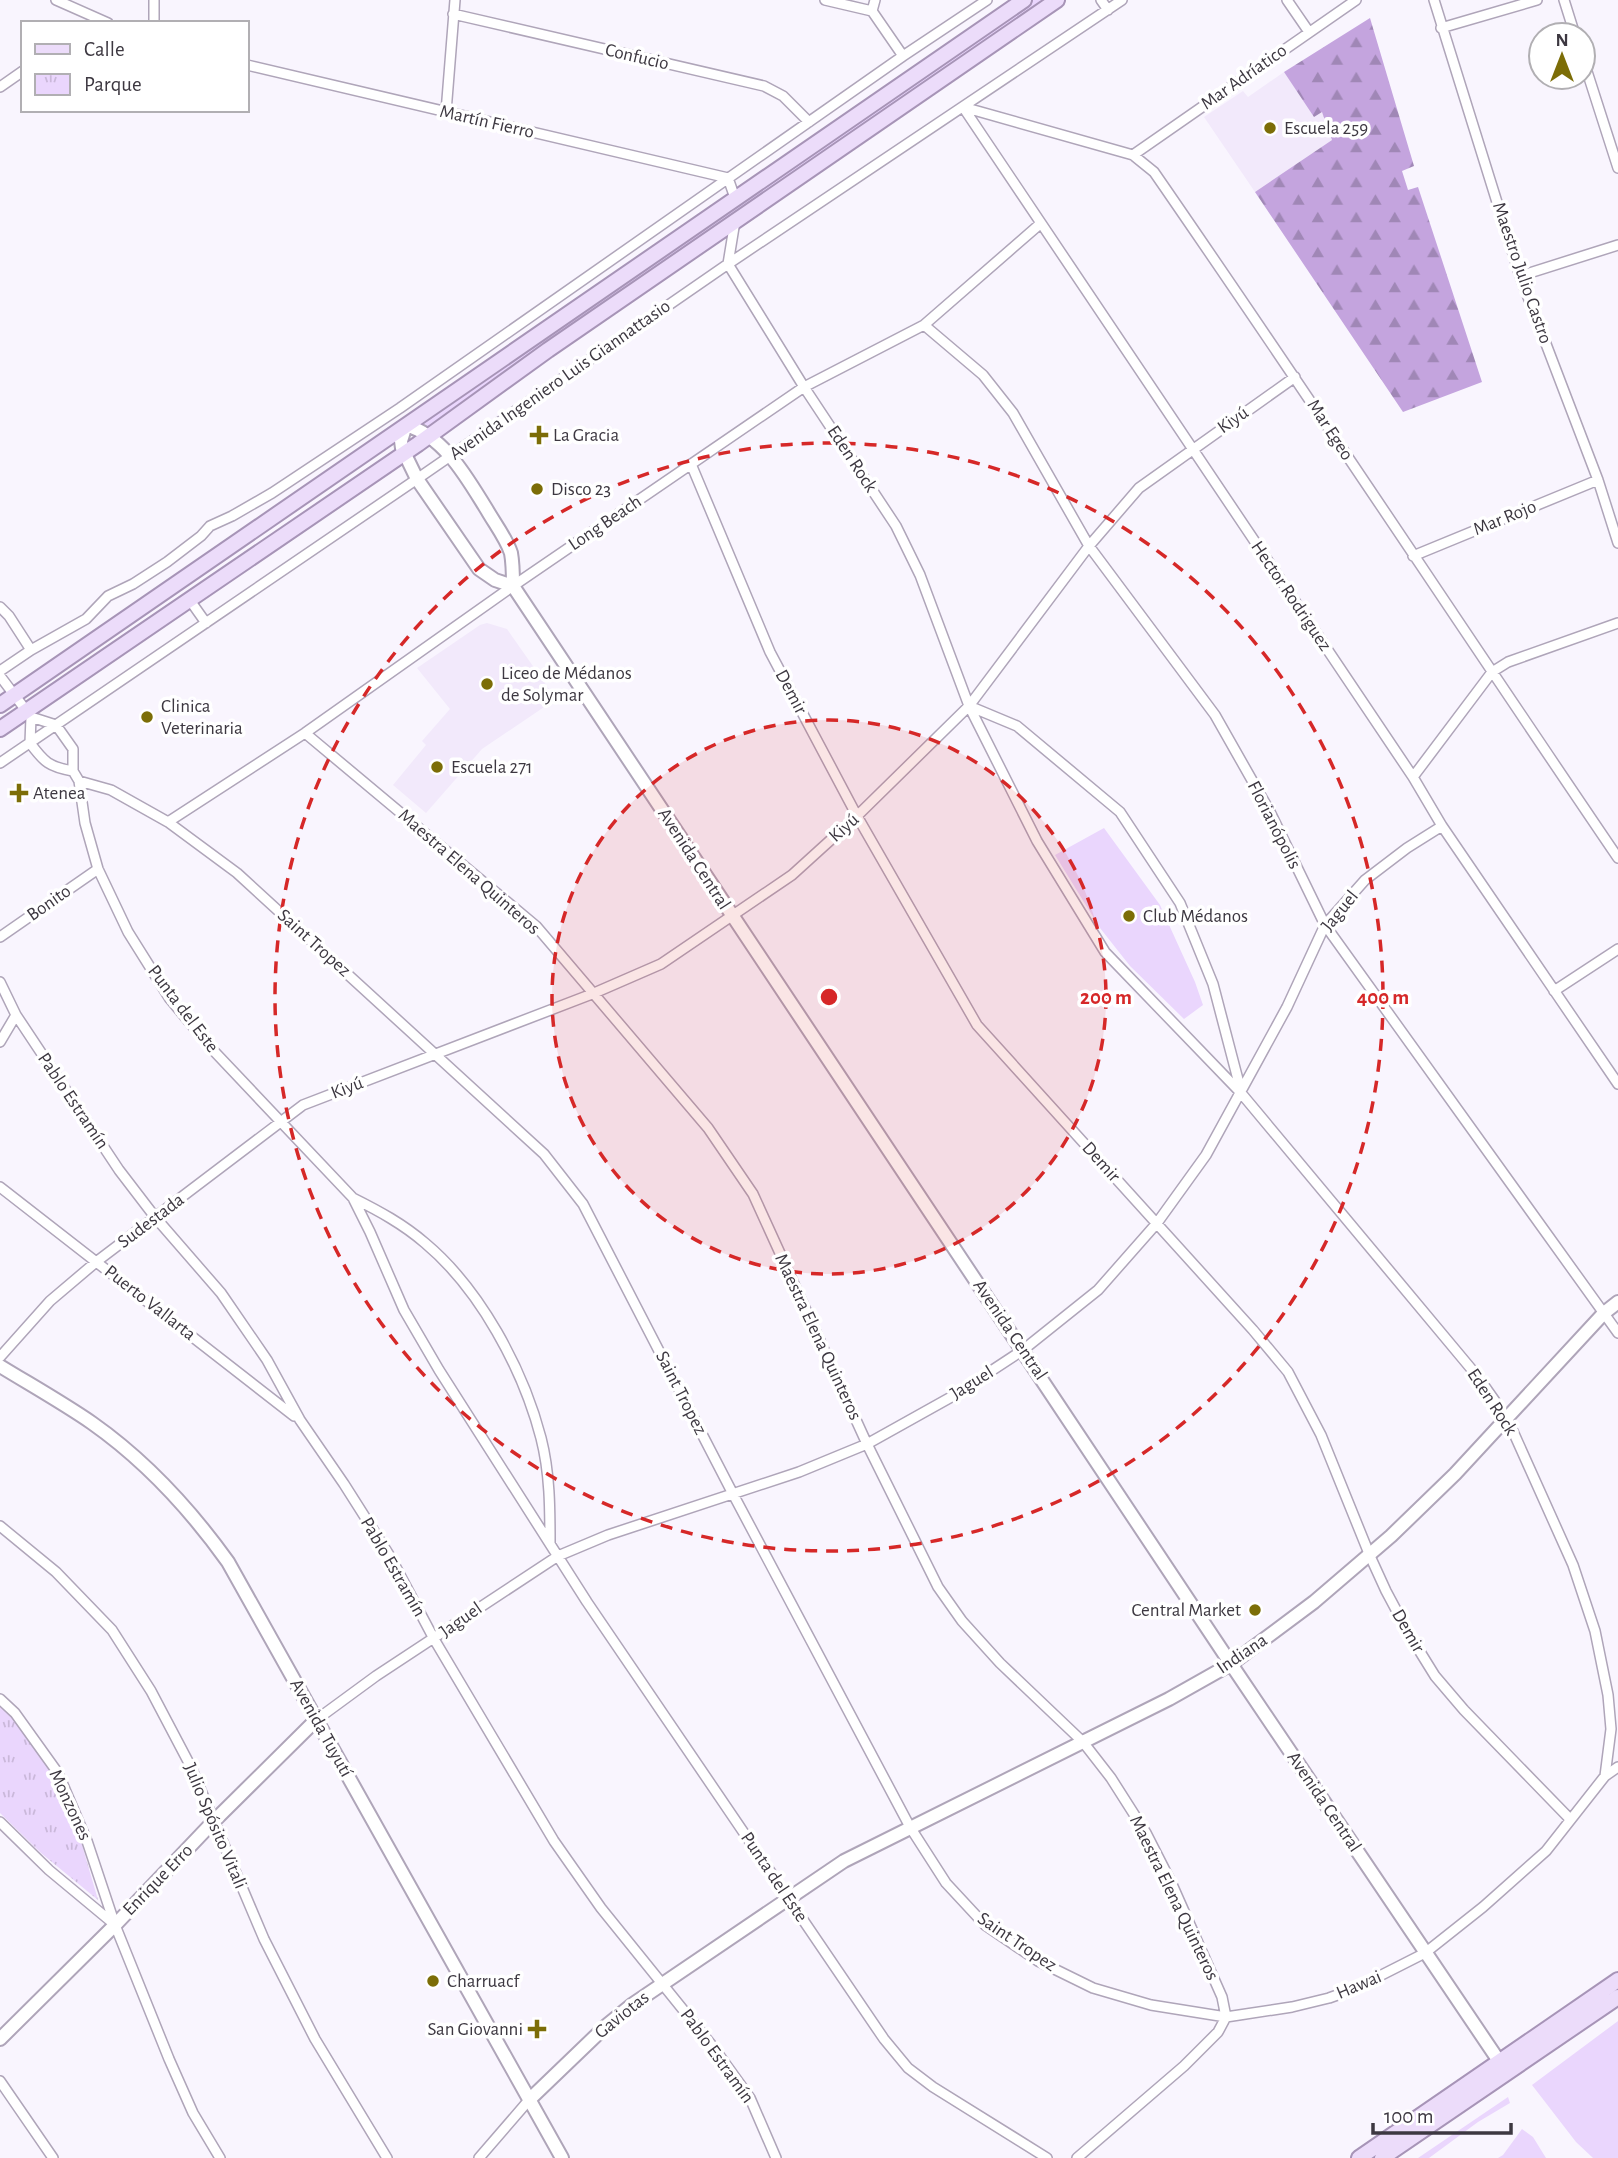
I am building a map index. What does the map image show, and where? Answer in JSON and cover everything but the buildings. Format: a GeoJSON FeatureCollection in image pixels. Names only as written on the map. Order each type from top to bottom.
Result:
{"type":"FeatureCollection","features":[{"type":"Feature","properties":{"kind":"main road"},"geometry":{"type":"LineString","coordinates":[[0,705],[1024,0]]}},
{"type":"Feature","properties":{"kind":"main road","name":"Avenida Ingeniero Luis Giannattasio"},"geometry":{"type":"LineString","coordinates":[[0,729],[29,714],[189,598],[428,437],[548,350],[1057,0]]}},
{"type":"Feature","properties":{"kind":"main road"},"geometry":{"type":"LineString","coordinates":[[1382,2158],[1618,1980]]}},
{"type":"Feature","properties":{"kind":"main road"},"geometry":{"type":"LineString","coordinates":[[1359,2158],[1618,1997]]}},
{"type":"Feature","properties":{"kind":"street"},"geometry":{"type":"LineString","coordinates":[[56,0],[95,21]]}},
{"type":"Feature","properties":{"kind":"street"},"geometry":{"type":"LineString","coordinates":[[154,0],[154,21]]}},
{"type":"Feature","properties":{"kind":"street"},"geometry":{"type":"LineString","coordinates":[[446,112],[455,0]]}},
{"type":"Feature","properties":{"kind":"street"},"geometry":{"type":"LineString","coordinates":[[825,0],[872,12],[903,56]]}},
{"type":"Feature","properties":{"kind":"street"},"geometry":{"type":"LineString","coordinates":[[872,12],[875,0]]}},
{"type":"Feature","properties":{"kind":"street"},"geometry":{"type":"LineString","coordinates":[[79,781],[73,771],[73,749],[56,725],[29,714],[0,674],[30,650],[86,619],[108,596],[167,562],[210,526],[272,493],[400,408],[987,0]]}},
{"type":"Feature","properties":{"kind":"street"},"geometry":{"type":"LineString","coordinates":[[1101,0],[1108,10]]}},
{"type":"Feature","properties":{"kind":"street","name":"Avenida Ingeniero Luis Giannattasio"},"geometry":{"type":"LineString","coordinates":[[0,763],[728,264],[1122,0]]}},
{"type":"Feature","properties":{"kind":"street"},"geometry":{"type":"LineString","coordinates":[[1287,0],[1309,32]]}},
{"type":"Feature","properties":{"kind":"street","name":"Mar Adríatico"},"geometry":{"type":"LineString","coordinates":[[1133,155],[1356,0]]}},
{"type":"Feature","properties":{"kind":"street","name":"Maestro Julio Castro"},"geometry":{"type":"LineString","coordinates":[[1434,0],[1520,276],[1598,480],[1618,543]]}},
{"type":"Feature","properties":{"kind":"street"},"geometry":{"type":"LineString","coordinates":[[1441,28],[1537,0]]}},
{"type":"Feature","properties":{"kind":"street"},"geometry":{"type":"LineString","coordinates":[[1564,0],[1571,21]]}},
{"type":"Feature","properties":{"kind":"street","name":"Confucio"},"geometry":{"type":"LineString","coordinates":[[453,14],[764,86],[783,96],[809,122]]}},
{"type":"Feature","properties":{"kind":"street","name":"Martín Fierro"},"geometry":{"type":"LineString","coordinates":[[248,65],[728,178]]}},
{"type":"Feature","properties":{"kind":"street"},"geometry":{"type":"LineString","coordinates":[[0,87],[21,72]]}},
{"type":"Feature","properties":{"kind":"street"},"geometry":{"type":"LineString","coordinates":[[1593,91],[1618,168]]}},
{"type":"Feature","properties":{"kind":"street","name":"Mar Egeo"},"geometry":{"type":"LineString","coordinates":[[963,107],[1133,155],[1154,172],[1618,858]]}},
{"type":"Feature","properties":{"kind":"street","name":"Hector Rodriguez"},"geometry":{"type":"LineString","coordinates":[[963,107],[1413,777],[1443,827],[1618,1084]]}},
{"type":"Feature","properties":{"kind":"street"},"geometry":{"type":"LineString","coordinates":[[728,178],[735,198]]}},
{"type":"Feature","properties":{"kind":"street"},"geometry":{"type":"LineString","coordinates":[[728,264],[735,221]]}},
{"type":"Feature","properties":{"kind":"street","name":"Long Beach"},"geometry":{"type":"LineString","coordinates":[[168,822],[305,733],[513,586],[804,387],[924,325],[1040,224]]}},
{"type":"Feature","properties":{"kind":"street"},"geometry":{"type":"LineString","coordinates":[[1520,276],[1618,244]]}},
{"type":"Feature","properties":{"kind":"street","name":"Eden Rock"},"geometry":{"type":"LineString","coordinates":[[728,264],[804,387],[896,526],[920,575],[969,706],[1037,841],[1105,952],[1241,1093],[1478,1377],[1507,1418],[1573,1565],[1595,1631],[1608,1695],[1611,1729],[1605,1776]]}},
{"type":"Feature","properties":{"kind":"street","name":"Florianópolis"},"geometry":{"type":"LineString","coordinates":[[924,325],[983,375],[1013,413],[1089,546],[1214,715],[1270,813],[1325,925],[1618,1333]]}},
{"type":"Feature","properties":{"kind":"street","name":"Kiyú"},"geometry":{"type":"LineString","coordinates":[[280,1122],[303,1105],[592,994],[661,964],[792,875],[857,816],[969,706],[1089,546],[1139,488],[1295,377]]}},
{"type":"Feature","properties":{"kind":"street"},"geometry":{"type":"LineString","coordinates":[[400,408],[406,425],[401,441],[403,454],[417,479],[479,569],[495,580],[513,586]]}},
{"type":"Feature","properties":{"kind":"street","name":"Avenida Central"},"geometry":{"type":"LineString","coordinates":[[406,425],[428,437],[450,456],[464,473],[506,540],[511,554],[513,586],[1503,2068]]}},
{"type":"Feature","properties":{"kind":"street","name":"Demir"},"geometry":{"type":"LineString","coordinates":[[691,464],[770,652],[857,816],[977,1025],[1288,1371],[1321,1435],[1370,1556],[1409,1634],[1435,1676],[1464,1710],[1570,1819]]}},
{"type":"Feature","properties":{"kind":"street","name":"Mar Rojo"},"geometry":{"type":"LineString","coordinates":[[1413,555],[1598,480]]}},
{"type":"Feature","properties":{"kind":"street"},"geometry":{"type":"LineString","coordinates":[[189,598],[206,623]]}},
{"type":"Feature","properties":{"kind":"street"},"geometry":{"type":"LineString","coordinates":[[0,607],[9,616],[30,650]]}},
{"type":"Feature","properties":{"kind":"street"},"geometry":{"type":"LineString","coordinates":[[1413,777],[1492,672],[1508,662],[1618,623]]}},
{"type":"Feature","properties":{"kind":"street","name":"Eden Rock"},"geometry":{"type":"LineString","coordinates":[[969,706],[1017,726],[1120,812],[1180,903],[1213,984],[1241,1093]]}},
{"type":"Feature","properties":{"kind":"street"},"geometry":{"type":"LineString","coordinates":[[29,714],[30,743],[44,762],[58,769],[73,771]]}},
{"type":"Feature","properties":{"kind":"street","name":"Maestra Elena Quinteros"},"geometry":{"type":"LineString","coordinates":[[305,733],[536,926],[708,1128],[753,1194],[867,1444],[938,1587],[962,1621],[1000,1663],[1083,1742],[1111,1778],[1146,1833],[1171,1882],[1222,1997],[1226,2017]]}},
{"type":"Feature","properties":{"kind":"street","name":"Saint Tropez"},"geometry":{"type":"LineString","coordinates":[[79,781],[111,790],[168,822],[237,873],[544,1154],[583,1204],[909,1827],[946,1883],[985,1925],[1038,1961],[1093,1988],[1151,2005],[1226,2017]]}},
{"type":"Feature","properties":{"kind":"street","name":"Punta del Este"},"geometry":{"type":"LineString","coordinates":[[79,781],[85,823],[98,869],[128,932],[170,999],[211,1048],[353,1198],[404,1310],[439,1370],[551,1546],[884,2039],[908,2067],[933,2087],[1047,2158]]}},
{"type":"Feature","properties":{"kind":"street","name":"Jaguel"},"geometry":{"type":"LineString","coordinates":[[316,1720],[376,1676],[558,1556],[608,1535],[799,1472],[867,1444],[953,1396],[1023,1350],[1098,1290],[1157,1223],[1206,1155],[1287,1007],[1325,925],[1365,880],[1407,848],[1443,827]]}},
{"type":"Feature","properties":{"kind":"street","name":"Bonito"},"geometry":{"type":"LineString","coordinates":[[0,937],[98,869]]}},
{"type":"Feature","properties":{"kind":"street"},"geometry":{"type":"LineString","coordinates":[[1555,991],[1618,949]]}},
{"type":"Feature","properties":{"kind":"street","name":"Pablo Estramín"},"geometry":{"type":"LineString","coordinates":[[0,982],[16,1015],[118,1170],[221,1293],[267,1360],[300,1420],[391,1558],[434,1639],[554,1841],[601,1908],[714,2048],[750,2098],[776,2158]]}},
{"type":"Feature","properties":{"kind":"street"},"geometry":{"type":"LineString","coordinates":[[0,1042],[16,1015]]}},
{"type":"Feature","properties":{"kind":"street","name":"Sudestada"},"geometry":{"type":"LineString","coordinates":[[0,1357],[50,1301],[96,1262],[280,1122]]}},
{"type":"Feature","properties":{"kind":"street","name":"Puerto Vallarta"},"geometry":{"type":"LineString","coordinates":[[0,1187],[300,1420]]}},
{"type":"Feature","properties":{"kind":"street","name":"Punta del Este"},"geometry":{"type":"LineString","coordinates":[[353,1198],[390,1217],[427,1244],[467,1286],[499,1337],[524,1389],[541,1439],[550,1489],[551,1546]]}},
{"type":"Feature","properties":{"kind":"street","name":"Indiana"},"geometry":{"type":"LineString","coordinates":[[788,1898],[845,1861],[909,1827],[1169,1699],[1231,1664],[1370,1556],[1455,1474],[1604,1313],[1618,1302]]}},
{"type":"Feature","properties":{"kind":"street","name":"Avenida Tuyutí"},"geometry":{"type":"LineString","coordinates":[[0,1366],[92,1423],[135,1459],[178,1498],[228,1562],[562,2158]]}},
{"type":"Feature","properties":{"kind":"street","name":"Julio Spósito Vitali"},"geometry":{"type":"LineString","coordinates":[[0,1526],[56,1572],[112,1630],[151,1691],[191,1767],[264,1939],[315,2039],[387,2158]]}},
{"type":"Feature","properties":{"kind":"street","name":"Monzones"},"geometry":{"type":"LineString","coordinates":[[0,1699],[15,1713],[58,1773],[88,1841],[115,1925],[169,2059],[193,2113],[220,2158]]}},
{"type":"Feature","properties":{"kind":"street","name":"Enrique Erro"},"geometry":{"type":"LineString","coordinates":[[0,2039],[316,1720]]}},
{"type":"Feature","properties":{"kind":"street","name":"Hawai"},"geometry":{"type":"LineString","coordinates":[[1226,2017],[1292,2007],[1329,1998],[1365,1984],[1425,1953],[1546,1851],[1605,1776],[1618,1767]]}},
{"type":"Feature","properties":{"kind":"street","name":"Monzones"},"geometry":{"type":"LineString","coordinates":[[0,1822],[49,1870],[115,1925]]}},
{"type":"Feature","properties":{"kind":"street","name":"Gaviotas"},"geometry":{"type":"LineString","coordinates":[[480,2158],[529,2100],[606,2026],[662,1984],[788,1898]]}},
{"type":"Feature","properties":{"kind":"street"},"geometry":{"type":"LineString","coordinates":[[1077,2158],[1184,2066],[1218,2032],[1226,2017]]}},
{"type":"Feature","properties":{"kind":"street"},"geometry":{"type":"LineString","coordinates":[[0,2081],[53,2158]]}},
{"type":"Feature","properties":{"kind":"shaded area","name":"Escuela 259"},"geometry":{"type":"Polygon","coordinates":[[[1284,72],[1314,116],[1322,111],[1332,140],[1255,192],[1204,117],[1243,91],[1248,97],[1284,72]]]}},
{"type":"Feature","properties":{"kind":"shaded area","name":"Liceo de Médanos de Solymar"},"geometry":{"type":"Polygon","coordinates":[[[487,623],[507,629],[556,699],[482,749],[426,813],[393,785],[426,745],[422,741],[450,709],[417,668],[480,625],[487,623]]]}},
{"type":"Feature","properties":{"kind":"green space"},"geometry":{"type":"Polygon","coordinates":[[[1032,0],[1048,0],[422,432],[417,424],[1032,0]]]}},
{"type":"Feature","properties":{"kind":"green space"},"geometry":{"type":"Polygon","coordinates":[[[1370,18],[1414,166],[1402,171],[1408,190],[1418,187],[1482,382],[1403,412],[1255,192],[1332,140],[1322,112],[1314,117],[1284,72],[1370,18]]]}},
{"type":"Feature","properties":{"kind":"green space","name":"Club Médanos"},"geometry":{"type":"Polygon","coordinates":[[[1104,828],[1160,905],[1195,982],[1203,1005],[1184,1019],[1130,966],[1100,928],[1055,855],[1104,828]]]}},
{"type":"Feature","properties":{"kind":"green space"},"geometry":{"type":"Polygon","coordinates":[[[0,1703],[13,1716],[56,1774],[78,1831],[98,1900],[41,1853],[0,1813],[0,1703]]]}},
{"type":"Feature","properties":{"kind":"green space"},"geometry":{"type":"Polygon","coordinates":[[[1618,2021],[1618,2158],[1593,2158],[1576,2142],[1532,2085],[1618,2021]]]}},
{"type":"Feature","properties":{"kind":"green space"},"geometry":{"type":"Polygon","coordinates":[[[1508,2097],[1510,2103],[1478,2122],[1429,2158],[1418,2158],[1508,2097]]]}},
{"type":"Feature","properties":{"kind":"green space"},"geometry":{"type":"Polygon","coordinates":[[[1522,2129],[1533,2137],[1546,2158],[1498,2158],[1503,2155],[1522,2129]]]}},
{"type":"Feature","properties":{"kind":"place","name":"Escuela 259"},"geometry":{"type":"Point","coordinates":[1270,128]}},
{"type":"Feature","properties":{"kind":"place","name":"La Gracia"},"geometry":{"type":"Point","coordinates":[539,435]}},
{"type":"Feature","properties":{"kind":"place","name":"Disco 23"},"geometry":{"type":"Point","coordinates":[537,489]}},
{"type":"Feature","properties":{"kind":"place","name":"Liceo de Médanos de Solymar"},"geometry":{"type":"Point","coordinates":[487,684]}},
{"type":"Feature","properties":{"kind":"place","name":"Clinica Veterinaria"},"geometry":{"type":"Point","coordinates":[147,717]}},
{"type":"Feature","properties":{"kind":"place","name":"Escuela 271"},"geometry":{"type":"Point","coordinates":[437,767]}},
{"type":"Feature","properties":{"kind":"place","name":"Atenea"},"geometry":{"type":"Point","coordinates":[19,793]}},
{"type":"Feature","properties":{"kind":"place","name":"Club Médanos"},"geometry":{"type":"Point","coordinates":[1129,916]}},
{"type":"Feature","properties":{"kind":"place","name":"Central Market"},"geometry":{"type":"Point","coordinates":[1255,1610]}},
{"type":"Feature","properties":{"kind":"place","name":"Charruacf"},"geometry":{"type":"Point","coordinates":[433,1981]}},
{"type":"Feature","properties":{"kind":"place","name":"San Giovanni"},"geometry":{"type":"Point","coordinates":[537,2029]}}]}
